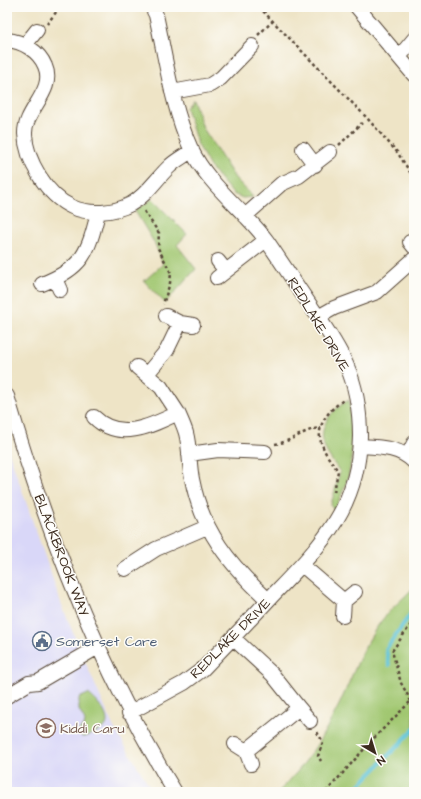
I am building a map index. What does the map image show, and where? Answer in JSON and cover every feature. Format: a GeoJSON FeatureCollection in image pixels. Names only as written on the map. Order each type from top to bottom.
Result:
{"type":"FeatureCollection","features":[{"type":"Feature","properties":{"kind":"street","name":"REDLAKE DRIVE"},"geometry":{"type":"LineString","coordinates":[[129,713],[184,683],[202,669],[302,564],[326,536],[342,512],[351,492],[358,468],[360,446],[360,420],[346,364],[318,317],[266,240],[204,171],[192,150],[180,121],[172,92],[156,15],[152,7]]}},
{"type":"Feature","properties":{"kind":"street"},"geometry":{"type":"LineString","coordinates":[[357,7],[414,75]]}},
{"type":"Feature","properties":{"kind":"street"},"geometry":{"type":"LineString","coordinates":[[25,45],[36,30]]}},
{"type":"Feature","properties":{"kind":"street"},"geometry":{"type":"LineString","coordinates":[[399,58],[414,39]]}},
{"type":"Feature","properties":{"kind":"street"},"geometry":{"type":"LineString","coordinates":[[7,40],[15,40],[25,45],[36,54],[45,66],[47,81],[42,95],[29,117],[25,132],[27,150],[33,165],[43,181],[62,200],[72,207],[98,213],[114,210],[137,200],[170,165],[192,150]]}},
{"type":"Feature","properties":{"kind":"street"},"geometry":{"type":"LineString","coordinates":[[172,92],[210,85],[221,78],[252,46]]}},
{"type":"Feature","properties":{"kind":"street"},"geometry":{"type":"LineString","coordinates":[[303,149],[315,165]]}},
{"type":"Feature","properties":{"kind":"street"},"geometry":{"type":"LineString","coordinates":[[245,216],[281,184],[299,176],[330,152]]}},
{"type":"Feature","properties":{"kind":"street"},"geometry":{"type":"LineString","coordinates":[[42,284],[58,284],[85,255],[90,243],[98,213]]}},
{"type":"Feature","properties":{"kind":"street"},"geometry":{"type":"LineString","coordinates":[[220,270],[266,240]]}},
{"type":"Feature","properties":{"kind":"street"},"geometry":{"type":"LineString","coordinates":[[318,317],[334,308],[377,292],[414,259]]}},
{"type":"Feature","properties":{"kind":"street"},"geometry":{"type":"LineString","coordinates":[[166,316],[186,324],[167,350],[142,370],[161,387],[178,413],[186,433],[191,478],[207,527],[226,555],[246,580],[268,600]]}},
{"type":"Feature","properties":{"kind":"street","name":"BLACKBROOK WAY"},"geometry":{"type":"LineString","coordinates":[[7,396],[32,476],[76,598],[129,713],[175,792]]}},
{"type":"Feature","properties":{"kind":"street"},"geometry":{"type":"LineString","coordinates":[[94,417],[108,428],[122,431],[137,430],[178,413]]}},
{"type":"Feature","properties":{"kind":"street"},"geometry":{"type":"LineString","coordinates":[[360,446],[381,447],[412,454]]}},
{"type":"Feature","properties":{"kind":"street"},"geometry":{"type":"LineString","coordinates":[[189,454],[218,450],[265,452]]}},
{"type":"Feature","properties":{"kind":"street"},"geometry":{"type":"LineString","coordinates":[[125,569],[156,549],[207,527]]}},
{"type":"Feature","properties":{"kind":"street"},"geometry":{"type":"LineString","coordinates":[[302,564],[344,601]]}},
{"type":"Feature","properties":{"kind":"street"},"geometry":{"type":"LineString","coordinates":[[343,616],[344,601],[355,592]]}},
{"type":"Feature","properties":{"kind":"street"},"geometry":{"type":"LineString","coordinates":[[233,638],[272,674],[310,721]]}},
{"type":"Feature","properties":{"kind":"street"},"geometry":{"type":"LineString","coordinates":[[7,696],[29,683],[38,682],[98,647]]}},
{"type":"Feature","properties":{"kind":"street"},"geometry":{"type":"LineString","coordinates":[[244,753],[299,708]]}},
{"type":"Feature","properties":{"kind":"path"},"geometry":{"type":"LineString","coordinates":[[36,30],[43,31],[60,7]]}},
{"type":"Feature","properties":{"kind":"path"},"geometry":{"type":"LineString","coordinates":[[259,7],[372,124],[397,152],[414,178]]}},
{"type":"Feature","properties":{"kind":"path"},"geometry":{"type":"LineString","coordinates":[[252,46],[254,38],[273,21]]}},
{"type":"Feature","properties":{"kind":"path"},"geometry":{"type":"LineString","coordinates":[[330,152],[362,123]]}},
{"type":"Feature","properties":{"kind":"path"},"geometry":{"type":"LineString","coordinates":[[137,200],[159,233],[158,248],[170,273],[170,283],[164,302],[166,316]]}},
{"type":"Feature","properties":{"kind":"path"},"geometry":{"type":"LineString","coordinates":[[332,497],[338,471],[322,447],[320,440],[321,428],[323,420],[330,410],[347,398],[355,396]]}},
{"type":"Feature","properties":{"kind":"path"},"geometry":{"type":"LineString","coordinates":[[265,452],[274,444],[287,442],[313,428],[321,428]]}},
{"type":"Feature","properties":{"kind":"path"},"geometry":{"type":"LineString","coordinates":[[326,792],[374,738],[413,699],[401,683],[392,651],[414,620]]}},
{"type":"Feature","properties":{"kind":"path"},"geometry":{"type":"LineString","coordinates":[[310,721],[323,742],[318,756],[321,761]]}},
{"type":"Feature","properties":{"kind":"shaded area"},"geometry":{"type":"Polygon","coordinates":[[[7,447],[61,603],[80,650],[113,726],[153,792],[7,792],[7,447]]]}},
{"type":"Feature","properties":{"kind":"green space"},"geometry":{"type":"Polygon","coordinates":[[[193,99],[203,128],[235,178],[253,197],[243,198],[233,194],[210,167],[197,143],[186,108],[193,99]]]}},
{"type":"Feature","properties":{"kind":"green space"},"geometry":{"type":"Polygon","coordinates":[[[152,199],[187,234],[177,245],[196,269],[165,303],[144,281],[163,264],[155,244],[135,211],[152,199]]]}},
{"type":"Feature","properties":{"kind":"green space"},"geometry":{"type":"Polygon","coordinates":[[[349,400],[352,439],[350,468],[347,482],[335,510],[332,508],[331,504],[340,472],[325,448],[323,431],[332,413],[349,400]]]}},
{"type":"Feature","properties":{"kind":"green space"},"geometry":{"type":"Polygon","coordinates":[[[414,587],[414,791],[278,792],[297,772],[320,740],[339,705],[363,650],[375,630],[389,611],[414,587]]]}},
{"type":"Feature","properties":{"kind":"green space"},"geometry":{"type":"Polygon","coordinates":[[[88,694],[102,708],[107,721],[103,728],[88,736],[82,737],[79,730],[84,726],[85,721],[79,710],[79,698],[88,694]]]}},
{"type":"Feature","properties":{"kind":"waterway"},"geometry":{"type":"LineString","coordinates":[[389,665],[386,649],[414,609]]}},
{"type":"Feature","properties":{"kind":"waterway"},"geometry":{"type":"LineString","coordinates":[[353,792],[414,729]]}},
{"type":"Feature","properties":{"kind":"place","name":"Somerset Care"},"geometry":{"type":"Point","coordinates":[42,641]}},
{"type":"Feature","properties":{"kind":"place","name":"Kiddi Caru"},"geometry":{"type":"Point","coordinates":[46,728]}}]}
